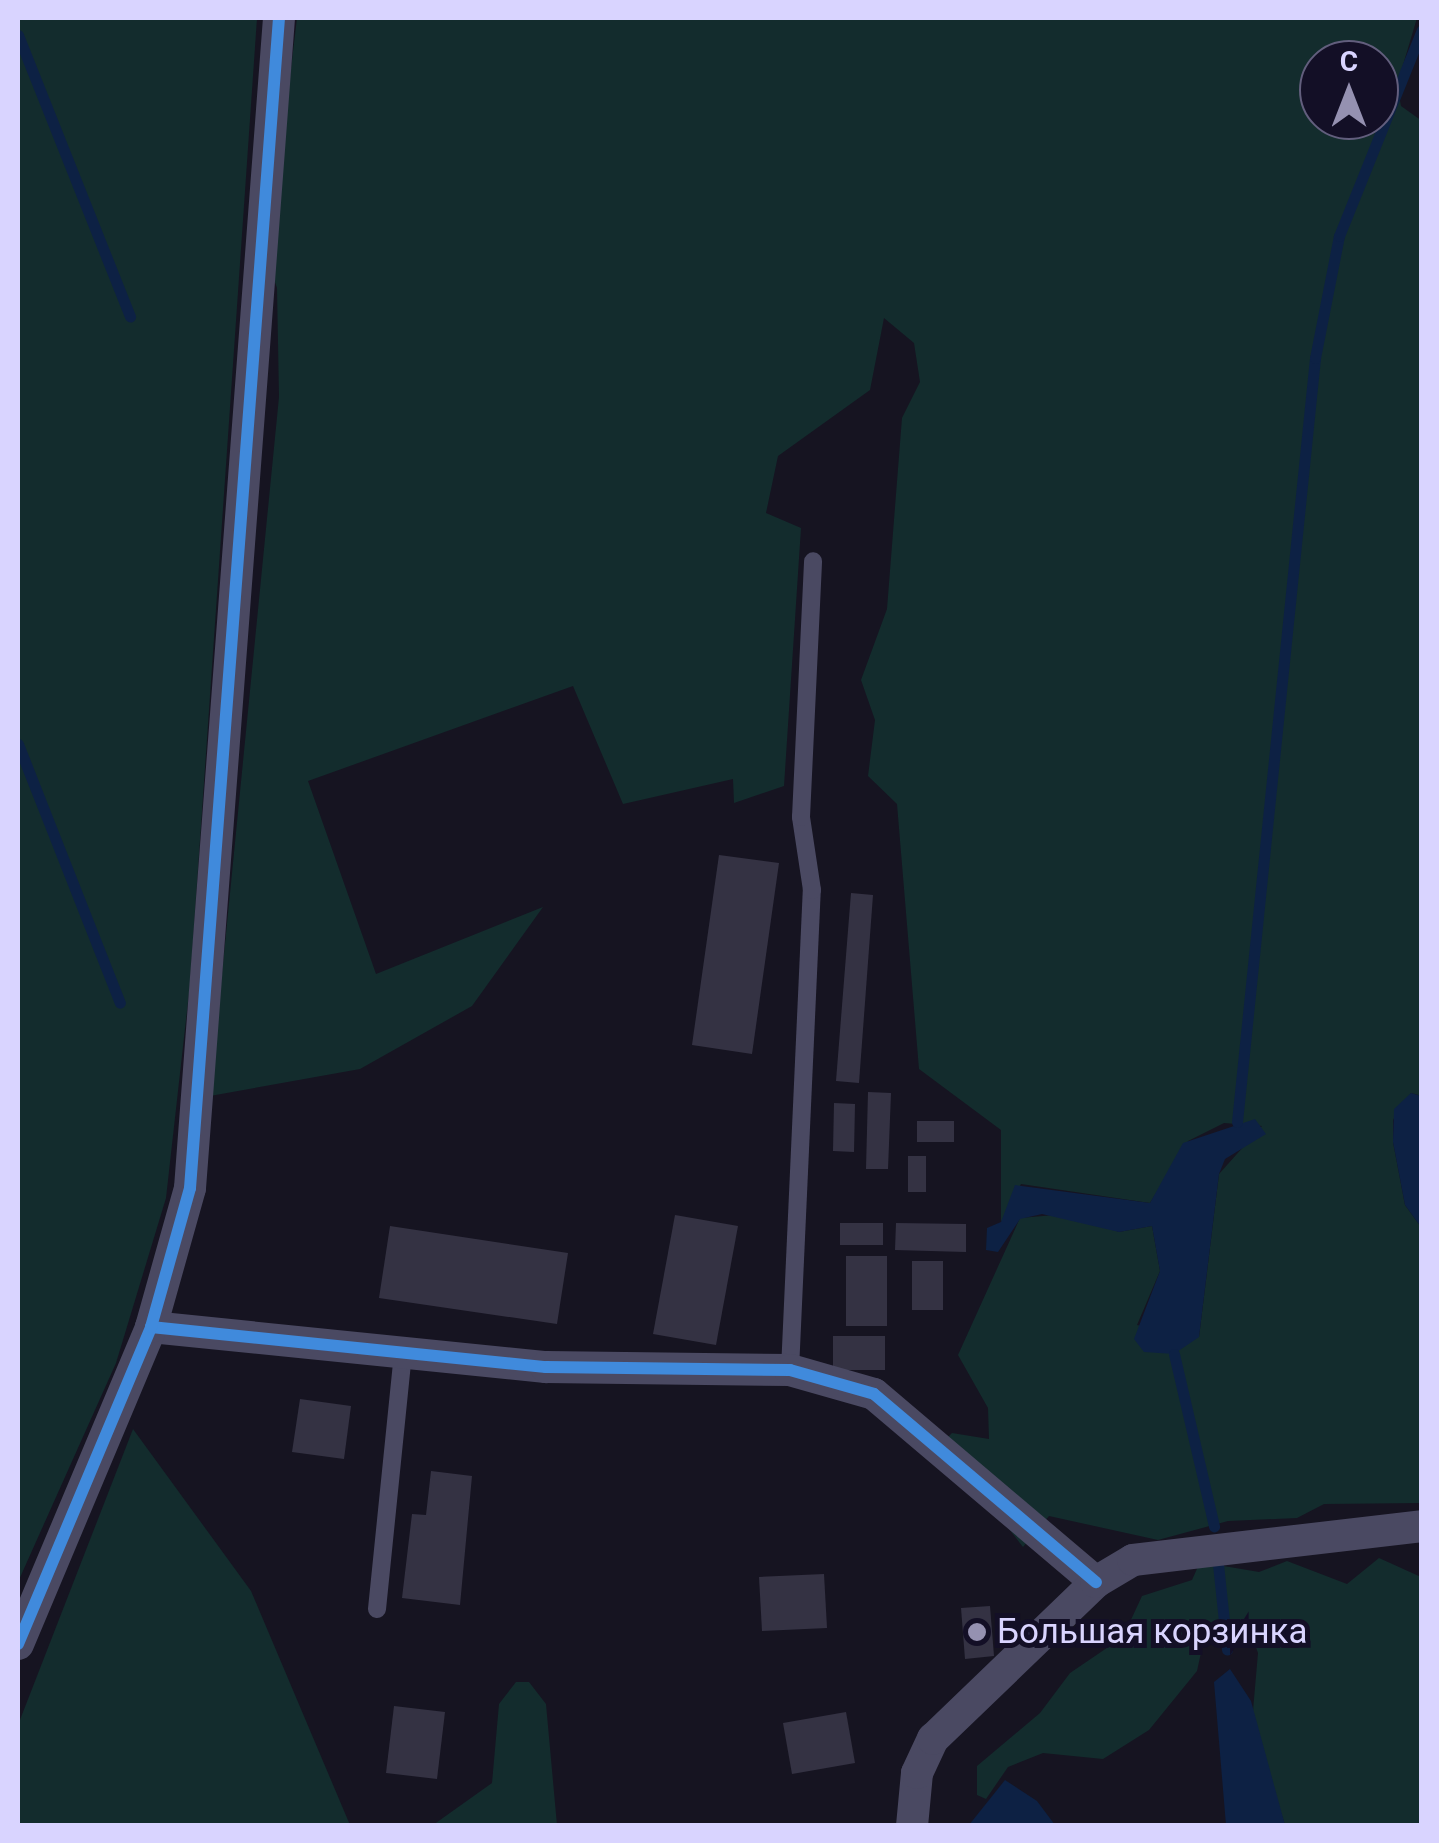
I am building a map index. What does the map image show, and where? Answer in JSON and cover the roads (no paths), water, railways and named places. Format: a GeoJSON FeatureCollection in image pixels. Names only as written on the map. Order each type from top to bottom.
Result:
{"type":"FeatureCollection","features":[{"type":"Feature","properties":{"kind":"street"},"geometry":{"type":"LineString","coordinates":[[18,1644],[151,1327],[190,1188],[279,18]]}},
{"type":"Feature","properties":{"kind":"street"},"geometry":{"type":"LineString","coordinates":[[151,1327],[546,1367],[790,1370],[874,1394],[1096,1582]]}},
{"type":"Feature","properties":{"kind":"street"},"geometry":{"type":"LineString","coordinates":[[912,1826],[917,1773],[933,1739],[1096,1582],[1183,1548],[1422,1526]]}},
{"type":"Feature","properties":{"kind":"lane"},"geometry":{"type":"LineString","coordinates":[[790,1370],[812,890],[801,817],[813,562]]}},
{"type":"Feature","properties":{"kind":"lane"},"geometry":{"type":"LineString","coordinates":[[377,1609],[402,1352]]}},
{"type":"Feature","properties":{"kind":"water"},"geometry":{"type":"Polygon","coordinates":[[[1411,1093],[1421,1096],[1421,1227],[1405,1205],[1393,1142],[1394,1109],[1411,1093]]]}},
{"type":"Feature","properties":{"kind":"water"},"geometry":{"type":"Polygon","coordinates":[[[1255,1119],[1266,1134],[1225,1159],[1219,1174],[1199,1337],[1174,1354],[1144,1352],[1134,1339],[1160,1271],[1152,1226],[1119,1232],[1042,1214],[1020,1219],[998,1252],[986,1250],[987,1228],[1001,1222],[1015,1185],[1150,1203],[1183,1143],[1255,1119]]]}},
{"type":"Feature","properties":{"kind":"water"},"geometry":{"type":"Polygon","coordinates":[[[1230,1669],[1251,1701],[1285,1825],[1226,1825],[1214,1682],[1230,1669]]]}},
{"type":"Feature","properties":{"kind":"water"},"geometry":{"type":"Polygon","coordinates":[[[1005,1780],[1037,1801],[1055,1825],[969,1825],[1005,1780]]]}},
{"type":"Feature","properties":{"kind":"waterway"},"geometry":{"type":"LineString","coordinates":[[1237,1122],[1315,358],[1339,236],[1422,30]]}},
{"type":"Feature","properties":{"kind":"waterway"},"geometry":{"type":"LineString","coordinates":[[18,35],[130,317]]}},
{"type":"Feature","properties":{"kind":"waterway"},"geometry":{"type":"LineString","coordinates":[[18,744],[120,1003]]}},
{"type":"Feature","properties":{"kind":"waterway"},"geometry":{"type":"LineString","coordinates":[[1174,1354],[1214,1526]]}},
{"type":"Feature","properties":{"kind":"waterway"},"geometry":{"type":"LineString","coordinates":[[1218,1564],[1227,1650]]}},
{"type":"Feature","properties":{"kind":"place","name":"Большая корзинка"},"geometry":{"type":"Point","coordinates":[977,1632]}}]}
